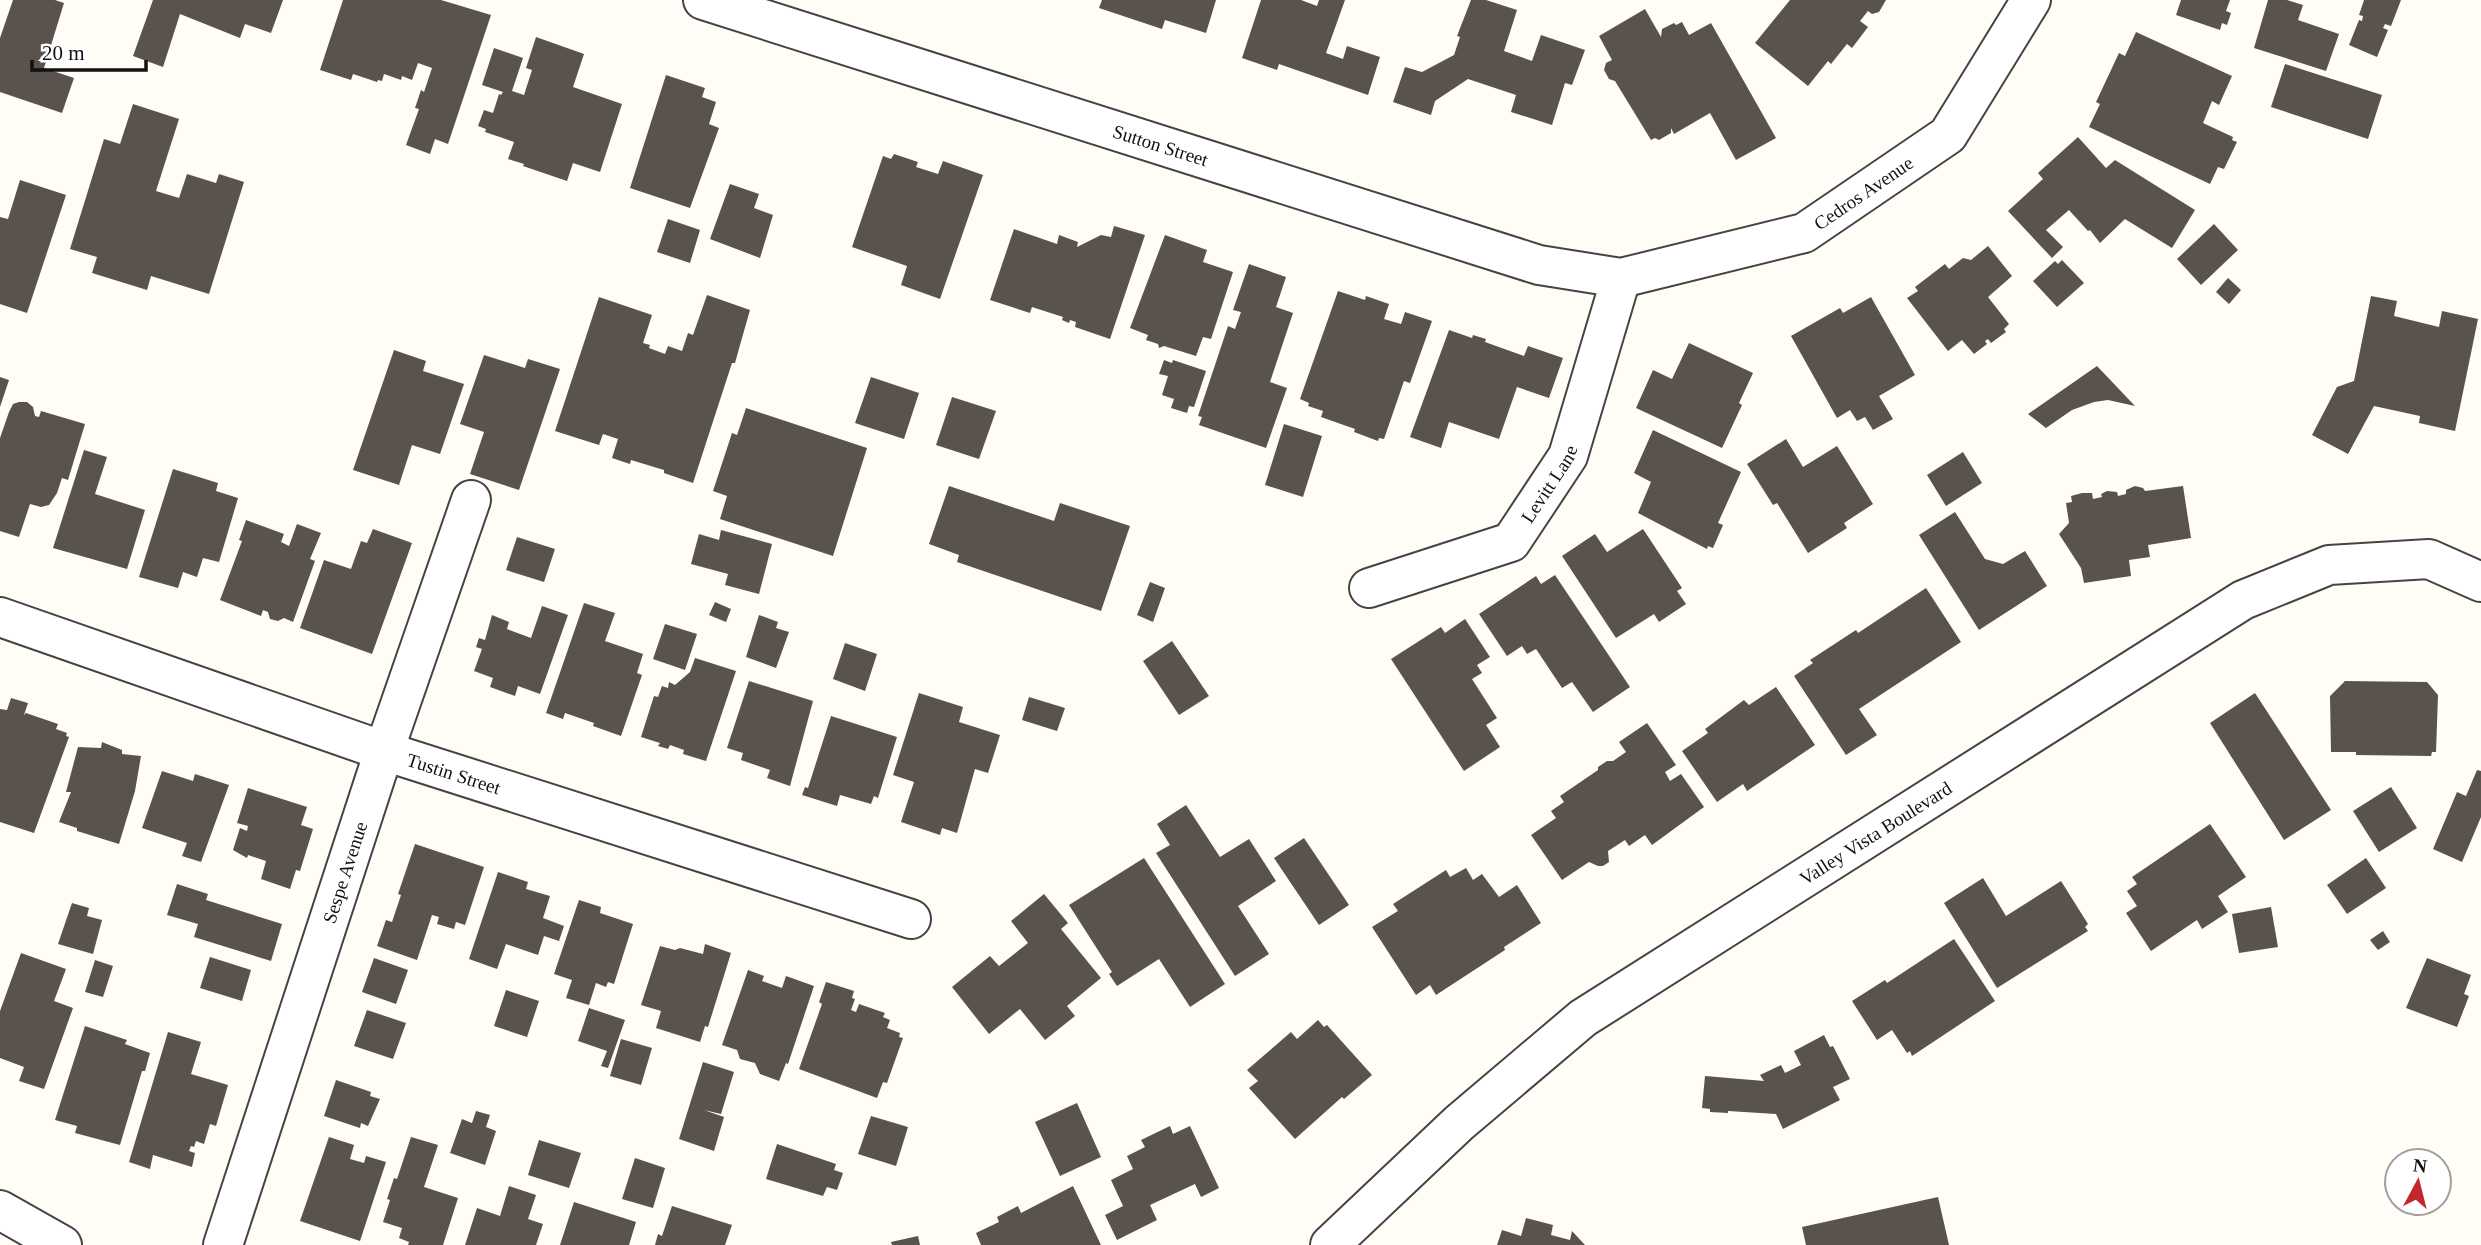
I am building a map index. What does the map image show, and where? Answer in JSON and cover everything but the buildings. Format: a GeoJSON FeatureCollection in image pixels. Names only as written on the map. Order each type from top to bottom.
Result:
{"type":"FeatureCollection","features":[{"type":"Feature","properties":{"kind":"street","name":"Sutton Street"},"geometry":{"type":"LineString","coordinates":[[703,0],[1539,265],[1621,278]]}},
{"type":"Feature","properties":{"kind":"street","name":"Cedros Avenue"},"geometry":{"type":"LineString","coordinates":[[1621,278],[1804,233],[1948,135],[2031,0]]}},
{"type":"Feature","properties":{"kind":"street","name":"Levitt Lane"},"geometry":{"type":"LineString","coordinates":[[1369,588],[1511,542],[1568,456],[1621,278]]}},
{"type":"Feature","properties":{"kind":"street","name":"Sespe Avenue"},"geometry":{"type":"LineString","coordinates":[[223,1245],[384,751],[471,500]]}},
{"type":"Feature","properties":{"kind":"street","name":"Valley Vista Boulevard"},"geometry":{"type":"LineString","coordinates":[[1330,1245],[1459,1123],[1583,1018],[2243,600],[2329,565],[2430,559],[2481,582]]}},
{"type":"Feature","properties":{"kind":"street","name":"Tustin Street"},"geometry":{"type":"LineString","coordinates":[[0,617],[384,751],[911,919]]}},
{"type":"Feature","properties":{"kind":"street"},"geometry":{"type":"LineString","coordinates":[[0,1210],[62,1245]]}}]}
